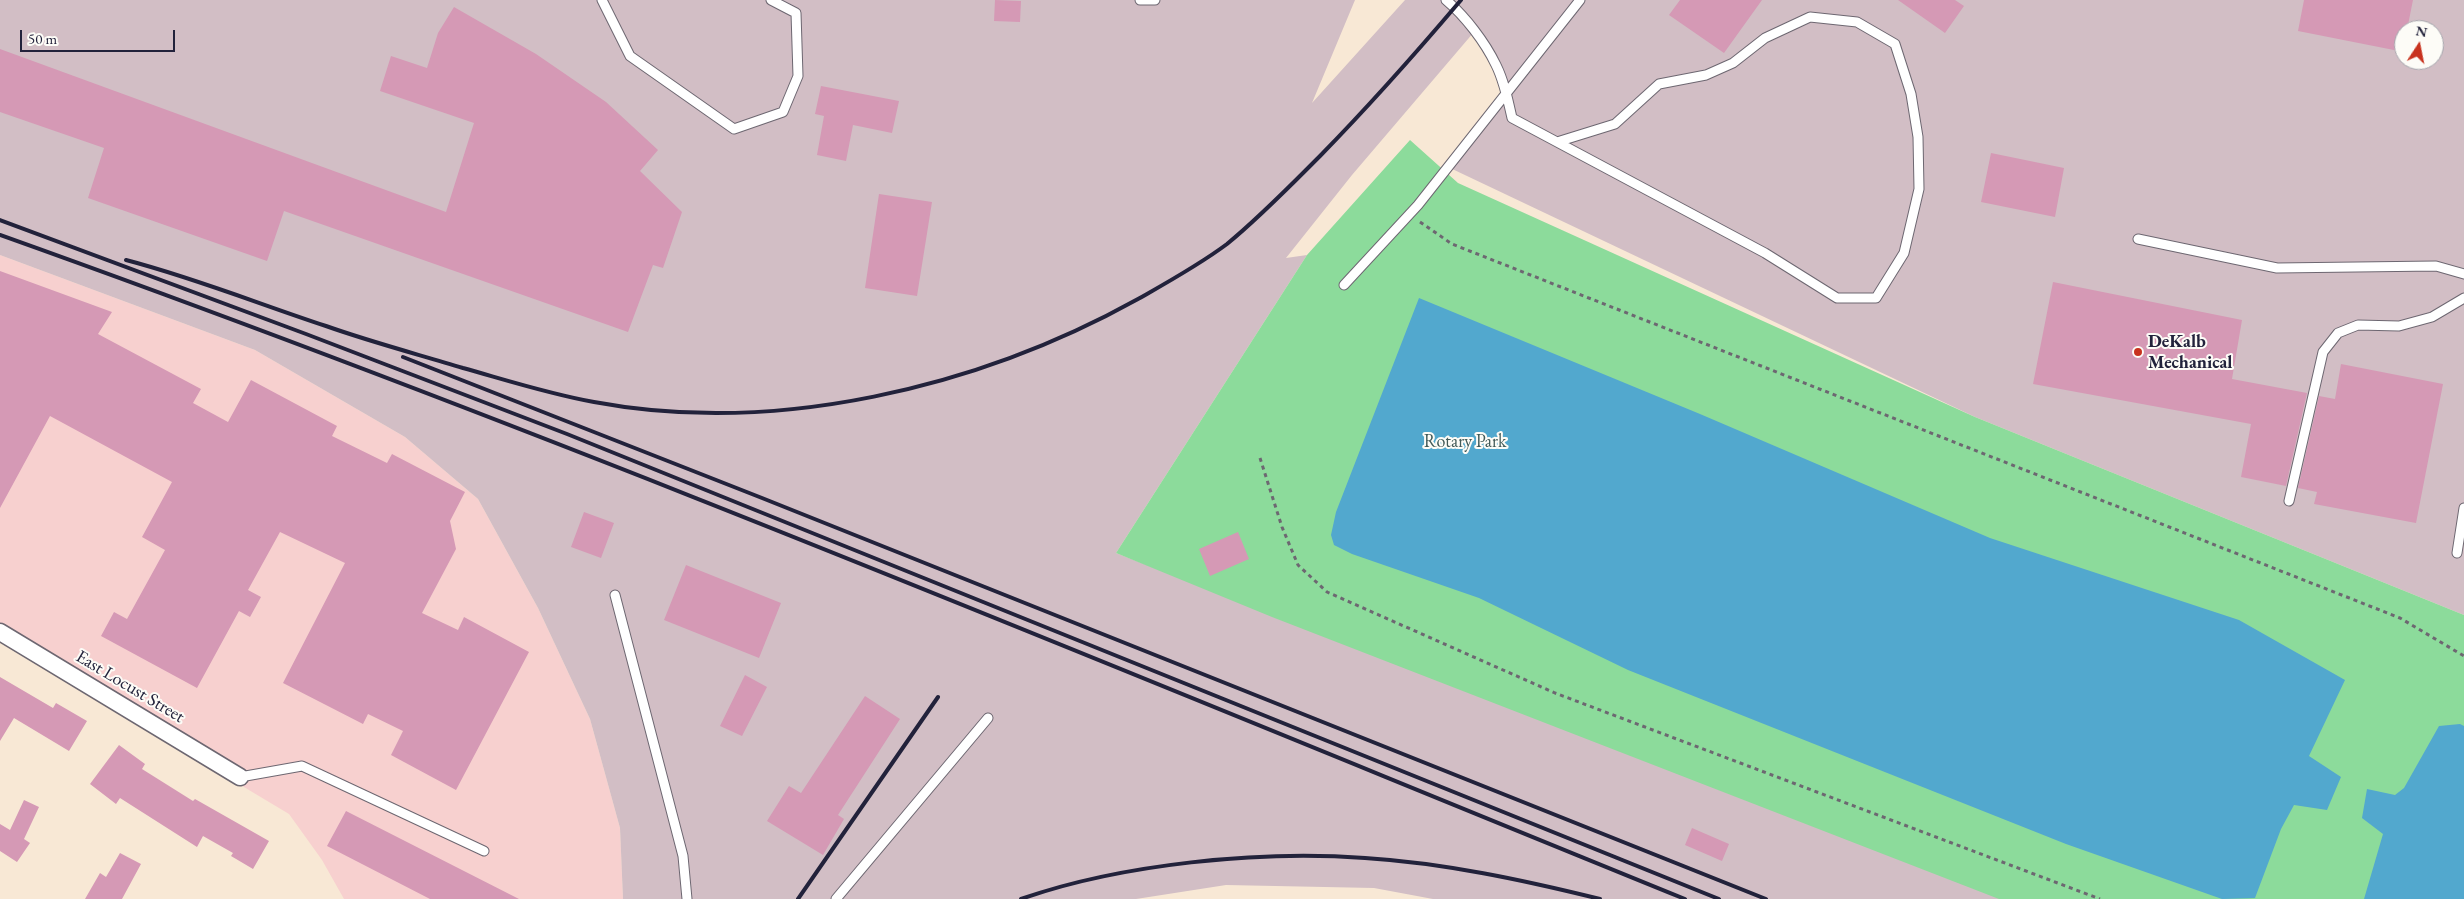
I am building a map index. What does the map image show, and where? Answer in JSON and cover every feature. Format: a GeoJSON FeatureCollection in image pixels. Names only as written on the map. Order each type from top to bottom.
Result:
{"type":"FeatureCollection","features":[{"type":"Feature","properties":{"kind":"street","name":"East Locust Street"},"geometry":{"type":"LineString","coordinates":[[0,632],[240,777]]}},
{"type":"Feature","properties":{"kind":"lane"},"geometry":{"type":"LineString","coordinates":[[602,0],[630,56],[734,129],[783,112],[798,76],[796,13],[771,0]]}},
{"type":"Feature","properties":{"kind":"lane"},"geometry":{"type":"LineString","coordinates":[[1140,0],[1155,0]]}},
{"type":"Feature","properties":{"kind":"lane"},"geometry":{"type":"LineString","coordinates":[[1446,0],[1476,34],[1496,64],[1512,118],[1765,253],[1837,298],[1876,298],[1904,252],[1920,188],[1918,137],[1911,94],[1895,44],[1857,22],[1810,18],[1765,38],[1733,63],[1706,75],[1659,84],[1615,124],[1557,142]]}},
{"type":"Feature","properties":{"kind":"lane"},"geometry":{"type":"LineString","coordinates":[[1344,285],[1410,214],[1580,0]]}},
{"type":"Feature","properties":{"kind":"lane"},"geometry":{"type":"LineString","coordinates":[[2138,239],[2277,268],[2436,266],[2464,274]]}},
{"type":"Feature","properties":{"kind":"lane"},"geometry":{"type":"LineString","coordinates":[[2289,502],[2323,352],[2338,333],[2358,325],[2399,326],[2432,317],[2464,298]]}},
{"type":"Feature","properties":{"kind":"lane"},"geometry":{"type":"LineString","coordinates":[[2457,553],[2464,508]]}},
{"type":"Feature","properties":{"kind":"lane"},"geometry":{"type":"LineString","coordinates":[[615,595],[683,856],[687,899]]}},
{"type":"Feature","properties":{"kind":"lane"},"geometry":{"type":"LineString","coordinates":[[836,899],[988,718]]}},
{"type":"Feature","properties":{"kind":"lane"},"geometry":{"type":"LineString","coordinates":[[240,777],[302,766],[484,850]]}},
{"type":"Feature","properties":{"kind":"path"},"geometry":{"type":"LineString","coordinates":[[1410,214],[1452,244],[2400,618],[2464,656]]}},
{"type":"Feature","properties":{"kind":"path"},"geometry":{"type":"LineString","coordinates":[[1260,458],[1282,527],[1298,565],[1327,592],[1555,693],[2100,899]]}},
{"type":"Feature","properties":{"kind":"shaded area"},"geometry":{"type":"Polygon","coordinates":[[[0,0],[1355,0],[1312,103],[1405,0],[2464,0],[2464,615],[1975,417],[1448,167],[1506,93],[1474,32],[1352,175],[1286,258],[1307,255],[1116,553],[2002,899],[1433,899],[1374,888],[1226,885],[1136,899],[623,899],[620,828],[590,719],[538,608],[478,499],[405,437],[255,350],[0,255],[0,0]]]}},
{"type":"Feature","properties":{"kind":"shaded area"},"geometry":{"type":"Polygon","coordinates":[[[0,255],[255,350],[405,437],[478,499],[538,608],[590,719],[620,828],[623,899],[344,899],[322,860],[289,814],[0,641],[0,255]]]}},
{"type":"Feature","properties":{"kind":"green space","name":"Rotary Park"},"geometry":{"type":"Polygon","coordinates":[[[1410,140],[1458,183],[1975,417],[2464,615],[2464,899],[1999,899],[1272,617],[1116,553],[1307,255],[1410,140]]]}},
{"type":"Feature","properties":{"kind":"water"},"geometry":{"type":"Polygon","coordinates":[[[1419,298],[1700,414],[1990,538],[2239,620],[2345,680],[2309,756],[2341,777],[2327,810],[2294,805],[2281,829],[2255,898],[2222,899],[2066,844],[1628,670],[1479,598],[1352,554],[1334,545],[1331,535],[1336,512],[1419,298]]]}},
{"type":"Feature","properties":{"kind":"water"},"geometry":{"type":"Polygon","coordinates":[[[2460,724],[2464,726],[2464,899],[2364,899],[2383,834],[2362,818],[2367,789],[2395,795],[2404,788],[2439,726],[2460,724]]]}},
{"type":"Feature","properties":{"kind":"building"},"geometry":{"type":"Polygon","coordinates":[[[995,0],[1021,1],[1020,22],[994,21],[995,0]]]}},
{"type":"Feature","properties":{"kind":"building"},"geometry":{"type":"Polygon","coordinates":[[[1680,0],[1762,0],[1724,53],[1669,15],[1680,0]]]}},
{"type":"Feature","properties":{"kind":"building"},"geometry":{"type":"Polygon","coordinates":[[[1898,0],[1955,0],[1964,6],[1945,33],[1898,0]]]}},
{"type":"Feature","properties":{"kind":"building"},"geometry":{"type":"Polygon","coordinates":[[[2304,0],[2413,0],[2409,20],[2394,20],[2394,50],[2298,31],[2304,0]]]}},
{"type":"Feature","properties":{"kind":"building"},"geometry":{"type":"Polygon","coordinates":[[[454,7],[536,54],[606,102],[658,150],[640,171],[682,212],[663,268],[653,265],[628,332],[284,211],[267,261],[88,198],[104,148],[0,112],[0,49],[446,212],[474,123],[380,91],[391,56],[427,68],[438,33],[454,7]]]}},
{"type":"Feature","properties":{"kind":"building"},"geometry":{"type":"Polygon","coordinates":[[[821,86],[899,101],[892,133],[853,125],[846,161],[817,155],[824,116],[815,114],[821,86]]]}},
{"type":"Feature","properties":{"kind":"building"},"geometry":{"type":"Polygon","coordinates":[[[1991,153],[2064,168],[2055,217],[1981,202],[1991,153]]]}},
{"type":"Feature","properties":{"kind":"building"},"geometry":{"type":"Polygon","coordinates":[[[879,194],[932,202],[917,296],[865,288],[879,194]]]}},
{"type":"Feature","properties":{"kind":"building"},"geometry":{"type":"Polygon","coordinates":[[[0,271],[112,312],[98,334],[201,389],[193,403],[228,422],[251,380],[337,426],[332,436],[387,463],[392,454],[465,492],[450,521],[456,549],[422,613],[458,630],[464,617],[529,652],[456,790],[391,755],[403,731],[368,714],[363,724],[283,683],[345,563],[280,532],[248,590],[261,597],[250,617],[239,611],[197,688],[101,636],[114,612],[127,619],[165,550],[142,537],[172,482],[50,416],[0,508],[0,271]]]}},
{"type":"Feature","properties":{"kind":"building","name":"DeKalb Mechanical"},"geometry":{"type":"Polygon","coordinates":[[[2053,282],[2242,320],[2232,379],[2307,393],[2286,486],[2241,477],[2251,424],[2033,384],[2053,282]]]}},
{"type":"Feature","properties":{"kind":"building"},"geometry":{"type":"Polygon","coordinates":[[[2341,364],[2443,384],[2416,523],[2314,504],[2317,492],[2298,488],[2319,396],[2335,399],[2341,364]]]}},
{"type":"Feature","properties":{"kind":"building"},"geometry":{"type":"Polygon","coordinates":[[[584,512],[614,523],[601,558],[571,547],[584,512]]]}},
{"type":"Feature","properties":{"kind":"building"},"geometry":{"type":"Polygon","coordinates":[[[1238,532],[1249,559],[1210,576],[1199,549],[1238,532]]]}},
{"type":"Feature","properties":{"kind":"building"},"geometry":{"type":"Polygon","coordinates":[[[686,565],[781,603],[759,658],[664,620],[686,565]]]}},
{"type":"Feature","properties":{"kind":"building"},"geometry":{"type":"Polygon","coordinates":[[[745,675],[767,687],[742,736],[720,726],[745,675]]]}},
{"type":"Feature","properties":{"kind":"building"},"geometry":{"type":"Polygon","coordinates":[[[0,677],[53,708],[56,703],[87,721],[69,751],[14,718],[0,741],[0,677]]]}},
{"type":"Feature","properties":{"kind":"building"},"geometry":{"type":"Polygon","coordinates":[[[865,696],[900,719],[838,815],[844,819],[823,855],[767,821],[789,786],[801,793],[865,696]]]}},
{"type":"Feature","properties":{"kind":"building"},"geometry":{"type":"Polygon","coordinates":[[[119,745],[145,764],[142,769],[193,801],[195,799],[269,841],[253,869],[231,856],[233,853],[203,836],[197,847],[120,798],[116,804],[90,784],[119,745]]]}},
{"type":"Feature","properties":{"kind":"building"},"geometry":{"type":"Polygon","coordinates":[[[24,800],[39,807],[24,839],[30,843],[17,862],[0,851],[0,824],[10,830],[24,800]]]}},
{"type":"Feature","properties":{"kind":"building"},"geometry":{"type":"Polygon","coordinates":[[[346,811],[519,899],[430,899],[327,846],[346,811]]]}},
{"type":"Feature","properties":{"kind":"building"},"geometry":{"type":"Polygon","coordinates":[[[1692,828],[1729,844],[1722,861],[1685,845],[1692,828]]]}},
{"type":"Feature","properties":{"kind":"building"},"geometry":{"type":"Polygon","coordinates":[[[120,853],[141,864],[122,899],[85,899],[100,873],[106,877],[120,853]]]}},
{"type":"Feature","properties":{"kind":"railway"},"geometry":{"type":"LineString","coordinates":[[126,260],[202,283],[377,343],[561,395],[594,402],[663,411],[733,413],[803,408],[874,397],[943,380],[1011,357],[1076,330],[1138,299],[1206,259],[1251,223],[1320,156],[1392,79],[1461,0]]}},
{"type":"Feature","properties":{"kind":"railway"},"geometry":{"type":"LineString","coordinates":[[0,220],[567,434],[1719,899]]}},
{"type":"Feature","properties":{"kind":"railway"},"geometry":{"type":"LineString","coordinates":[[0,235],[425,392],[636,474],[1685,899]]}},
{"type":"Feature","properties":{"kind":"railway"},"geometry":{"type":"LineString","coordinates":[[403,357],[762,498],[1766,899]]}},
{"type":"Feature","properties":{"kind":"railway"},"geometry":{"type":"LineString","coordinates":[[798,899],[938,697]]}},
{"type":"Feature","properties":{"kind":"railway"},"geometry":{"type":"LineString","coordinates":[[1021,899],[1060,887],[1146,869],[1191,862],[1281,856],[1324,856],[1395,860],[1513,879],[1600,899]]}},
{"type":"Feature","properties":{"kind":"place","name":"DeKalb Mechanical"},"geometry":{"type":"Point","coordinates":[2138,352]}}]}
